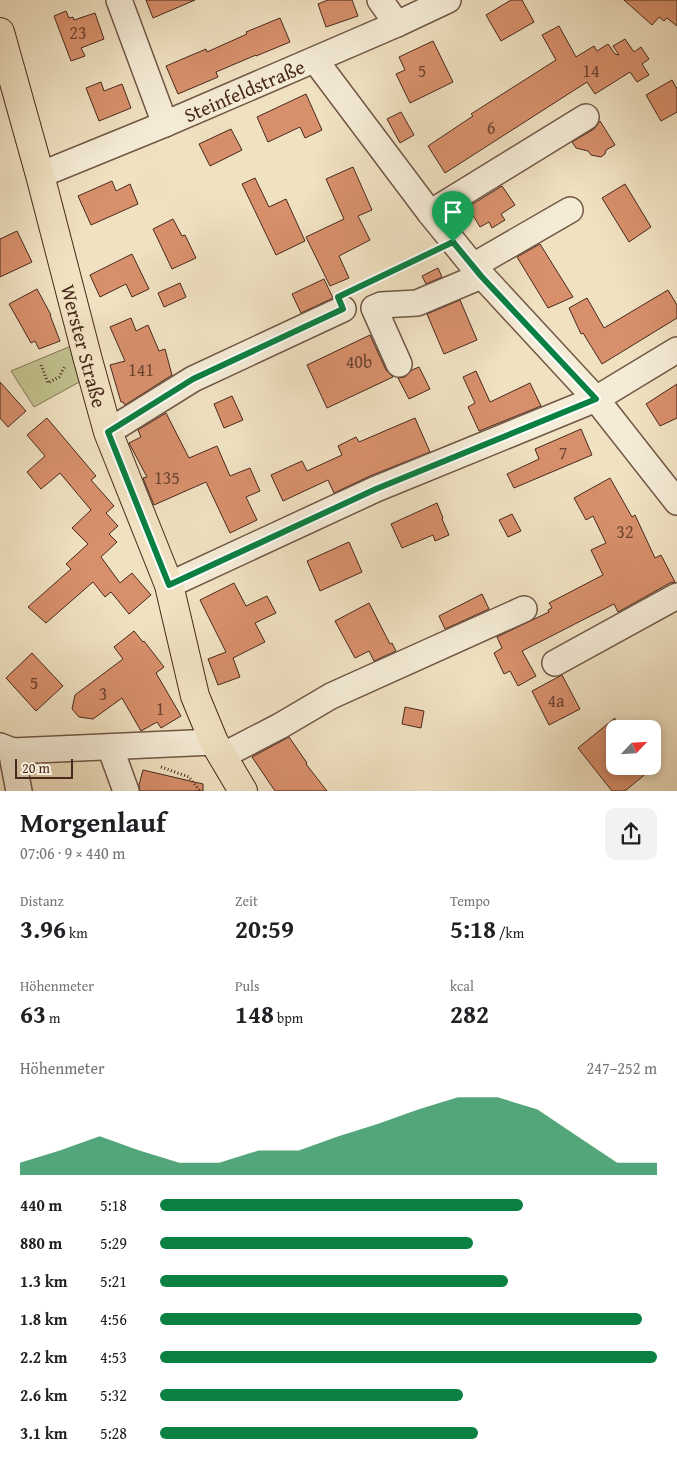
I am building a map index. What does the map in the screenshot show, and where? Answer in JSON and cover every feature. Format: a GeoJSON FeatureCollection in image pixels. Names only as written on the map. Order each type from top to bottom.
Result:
{"type":"FeatureCollection","features":[{"type":"Feature","properties":{"kind":"main road","name":"Werster Straße"},"geometry":{"type":"LineString","coordinates":[[0,32],[108,432],[169,585],[195,696],[218,749],[243,790]]}},
{"type":"Feature","properties":{"kind":"street"},"geometry":{"type":"LineString","coordinates":[[119,0],[165,124]]}},
{"type":"Feature","properties":{"kind":"street"},"geometry":{"type":"LineString","coordinates":[[380,0],[397,24]]}},
{"type":"Feature","properties":{"kind":"street","name":"Steinfeldstraße"},"geometry":{"type":"LineString","coordinates":[[40,175],[315,60],[448,0]]}},
{"type":"Feature","properties":{"kind":"street"},"geometry":{"type":"LineString","coordinates":[[315,60],[453,242],[477,271],[596,399],[677,502]]}},
{"type":"Feature","properties":{"kind":"street"},"geometry":{"type":"LineString","coordinates":[[430,213],[586,117]]}},
{"type":"Feature","properties":{"kind":"street"},"geometry":{"type":"LineString","coordinates":[[399,364],[374,308],[380,304],[417,303],[477,271],[570,210]]}},
{"type":"Feature","properties":{"kind":"street"},"geometry":{"type":"LineString","coordinates":[[108,432],[193,379],[343,309]]}},
{"type":"Feature","properties":{"kind":"street"},"geometry":{"type":"LineString","coordinates":[[169,585],[376,489],[596,399],[677,350]]}},
{"type":"Feature","properties":{"kind":"street"},"geometry":{"type":"LineString","coordinates":[[555,663],[677,596]]}},
{"type":"Feature","properties":{"kind":"street"},"geometry":{"type":"LineString","coordinates":[[19,790],[13,760],[6,748],[218,749],[280,726],[331,696],[524,609]]}},
{"type":"Feature","properties":{"kind":"street"},"geometry":{"type":"LineString","coordinates":[[110,747],[126,790]]}},
{"type":"Feature","properties":{"kind":"path"},"geometry":{"type":"LineString","coordinates":[[343,309],[338,297],[453,242]]}},
{"type":"Feature","properties":{"kind":"path"},"geometry":{"type":"LineString","coordinates":[[41,365],[48,383],[59,377],[64,366],[88,360]]}},
{"type":"Feature","properties":{"kind":"green space"},"geometry":{"type":"Polygon","coordinates":[[[71,346],[83,380],[34,407],[11,371],[71,346]]]}},
{"type":"Feature","properties":{"kind":"building"},"geometry":{"type":"Polygon","coordinates":[[[146,0],[195,0],[153,18],[146,0]]]}},
{"type":"Feature","properties":{"kind":"building"},"geometry":{"type":"Polygon","coordinates":[[[328,0],[352,0],[358,16],[326,27],[318,4],[328,0]]]}},
{"type":"Feature","properties":{"kind":"building"},"geometry":{"type":"Polygon","coordinates":[[[511,0],[522,0],[534,22],[501,41],[486,15],[511,0]]]}},
{"type":"Feature","properties":{"kind":"building"},"geometry":{"type":"Polygon","coordinates":[[[624,0],[677,0],[677,26],[667,18],[664,21],[659,17],[652,25],[624,0]]]}},
{"type":"Feature","properties":{"kind":"building"},"geometry":{"type":"Polygon","coordinates":[[[66,11],[69,18],[73,17],[74,20],[95,13],[104,39],[81,48],[85,56],[71,61],[54,16],[66,11]]]}},
{"type":"Feature","properties":{"kind":"building"},"geometry":{"type":"Polygon","coordinates":[[[280,18],[290,42],[216,72],[218,77],[178,94],[166,66],[206,49],[207,52],[247,34],[246,32],[280,18]]]}},
{"type":"Feature","properties":{"kind":"building"},"geometry":{"type":"Polygon","coordinates":[[[559,26],[576,57],[594,46],[597,51],[608,44],[615,54],[619,55],[613,46],[625,39],[634,52],[641,47],[649,59],[642,64],[649,75],[637,82],[630,72],[595,94],[587,82],[445,173],[428,146],[473,116],[471,114],[556,60],[542,35],[559,26]]]}},
{"type":"Feature","properties":{"kind":"building"},"geometry":{"type":"Polygon","coordinates":[[[433,41],[453,82],[410,103],[396,74],[405,70],[399,57],[433,41]]]}},
{"type":"Feature","properties":{"kind":"building"},"geometry":{"type":"Polygon","coordinates":[[[672,80],[677,89],[677,112],[661,121],[646,95],[672,80]]]}},
{"type":"Feature","properties":{"kind":"building"},"geometry":{"type":"Polygon","coordinates":[[[101,82],[104,91],[122,84],[131,108],[99,121],[86,88],[101,82]]]}},
{"type":"Feature","properties":{"kind":"building"},"geometry":{"type":"Polygon","coordinates":[[[306,94],[322,130],[305,138],[300,127],[268,142],[257,117],[306,94]]]}},
{"type":"Feature","properties":{"kind":"building"},"geometry":{"type":"Polygon","coordinates":[[[401,112],[414,135],[400,143],[387,119],[401,112]]]}},
{"type":"Feature","properties":{"kind":"building"},"geometry":{"type":"Polygon","coordinates":[[[600,121],[615,145],[606,150],[605,154],[601,157],[591,155],[588,151],[576,148],[572,142],[594,129],[600,121]]]}},
{"type":"Feature","properties":{"kind":"building"},"geometry":{"type":"Polygon","coordinates":[[[231,129],[242,150],[210,166],[199,144],[231,129]]]}},
{"type":"Feature","properties":{"kind":"building"},"geometry":{"type":"Polygon","coordinates":[[[353,167],[372,210],[358,216],[370,240],[339,256],[349,278],[330,286],[306,237],[344,219],[326,179],[353,167]]]}},
{"type":"Feature","properties":{"kind":"building"},"geometry":{"type":"Polygon","coordinates":[[[255,178],[269,207],[286,199],[305,241],[276,255],[242,184],[255,178]]]}},
{"type":"Feature","properties":{"kind":"building"},"geometry":{"type":"Polygon","coordinates":[[[112,181],[116,191],[130,184],[138,204],[91,225],[78,196],[112,181]]]}},
{"type":"Feature","properties":{"kind":"building"},"geometry":{"type":"Polygon","coordinates":[[[625,184],[651,227],[629,242],[602,198],[625,184]]]}},
{"type":"Feature","properties":{"kind":"building"},"geometry":{"type":"Polygon","coordinates":[[[502,186],[515,205],[501,214],[505,220],[492,228],[489,222],[480,227],[468,207],[502,186]]]}},
{"type":"Feature","properties":{"kind":"building"},"geometry":{"type":"Polygon","coordinates":[[[173,219],[182,236],[185,235],[196,258],[172,269],[153,229],[173,219]]]}},
{"type":"Feature","properties":{"kind":"building"},"geometry":{"type":"Polygon","coordinates":[[[17,231],[32,262],[0,277],[0,239],[17,231]]]}},
{"type":"Feature","properties":{"kind":"building"},"geometry":{"type":"Polygon","coordinates":[[[540,244],[573,297],[548,308],[517,257],[540,244]]]}},
{"type":"Feature","properties":{"kind":"building"},"geometry":{"type":"Polygon","coordinates":[[[132,254],[149,289],[132,297],[126,284],[100,297],[90,275],[132,254]]]}},
{"type":"Feature","properties":{"kind":"building"},"geometry":{"type":"Polygon","coordinates":[[[438,268],[442,277],[426,284],[422,276],[438,268]]]}},
{"type":"Feature","properties":{"kind":"building"},"geometry":{"type":"Polygon","coordinates":[[[324,279],[333,298],[301,313],[292,294],[324,279]]]}},
{"type":"Feature","properties":{"kind":"building"},"geometry":{"type":"Polygon","coordinates":[[[180,283],[186,297],[164,307],[158,293],[180,283]]]}},
{"type":"Feature","properties":{"kind":"building"},"geometry":{"type":"Polygon","coordinates":[[[37,289],[51,315],[60,341],[39,349],[35,341],[31,343],[9,304],[37,289]]]}},
{"type":"Feature","properties":{"kind":"building"},"geometry":{"type":"Polygon","coordinates":[[[668,290],[677,305],[677,318],[602,364],[583,333],[581,334],[569,308],[587,298],[604,328],[668,290]]]}},
{"type":"Feature","properties":{"kind":"building"},"geometry":{"type":"Polygon","coordinates":[[[460,300],[477,340],[444,354],[427,314],[460,300]]]}},
{"type":"Feature","properties":{"kind":"building"},"geometry":{"type":"Polygon","coordinates":[[[131,318],[136,331],[148,325],[159,351],[165,349],[172,375],[125,405],[121,402],[110,365],[125,361],[110,327],[131,318]]]}},
{"type":"Feature","properties":{"kind":"building"},"geometry":{"type":"Polygon","coordinates":[[[370,335],[386,370],[393,377],[327,408],[307,365],[370,335]]]}},
{"type":"Feature","properties":{"kind":"building"},"geometry":{"type":"Polygon","coordinates":[[[419,367],[430,389],[409,399],[398,378],[405,377],[412,370],[419,367]]]}},
{"type":"Feature","properties":{"kind":"building"},"geometry":{"type":"Polygon","coordinates":[[[476,371],[490,402],[530,383],[541,406],[479,431],[468,407],[475,403],[463,377],[476,371]]]}},
{"type":"Feature","properties":{"kind":"building"},"geometry":{"type":"Polygon","coordinates":[[[0,382],[26,411],[8,427],[0,418],[0,382]]]}},
{"type":"Feature","properties":{"kind":"building"},"geometry":{"type":"Polygon","coordinates":[[[677,384],[677,418],[660,426],[646,404],[677,384]]]}},
{"type":"Feature","properties":{"kind":"building"},"geometry":{"type":"Polygon","coordinates":[[[232,396],[243,420],[224,428],[214,404],[232,396]]]}},
{"type":"Feature","properties":{"kind":"building"},"geometry":{"type":"Polygon","coordinates":[[[166,413],[189,458],[217,446],[230,476],[250,468],[260,491],[246,497],[257,520],[230,533],[206,482],[154,505],[143,478],[147,477],[129,443],[141,437],[138,430],[166,413]]]}},
{"type":"Feature","properties":{"kind":"building"},"geometry":{"type":"Polygon","coordinates":[[[47,418],[96,476],[91,480],[114,506],[106,513],[118,526],[109,534],[117,542],[101,557],[120,583],[132,573],[151,595],[129,614],[111,592],[105,597],[93,582],[46,623],[28,607],[71,569],[66,564],[88,544],[72,528],[91,510],[60,473],[41,489],[27,472],[45,456],[27,435],[47,418]]]}},
{"type":"Feature","properties":{"kind":"building"},"geometry":{"type":"Polygon","coordinates":[[[415,418],[430,452],[334,493],[328,480],[283,501],[271,475],[302,461],[307,471],[342,455],[338,446],[356,437],[359,442],[415,418]]]}},
{"type":"Feature","properties":{"kind":"building"},"geometry":{"type":"Polygon","coordinates":[[[581,429],[592,455],[514,488],[507,474],[539,459],[535,449],[581,429]]]}},
{"type":"Feature","properties":{"kind":"building"},"geometry":{"type":"Polygon","coordinates":[[[610,478],[632,517],[635,515],[655,558],[661,555],[675,582],[618,612],[614,604],[522,651],[536,676],[518,686],[510,671],[504,674],[494,653],[502,648],[497,637],[549,612],[548,610],[552,608],[549,603],[603,575],[591,550],[606,543],[593,516],[586,520],[574,498],[610,478]]]}},
{"type":"Feature","properties":{"kind":"building"},"geometry":{"type":"Polygon","coordinates":[[[437,503],[449,535],[435,541],[433,535],[402,548],[391,524],[437,503]]]}},
{"type":"Feature","properties":{"kind":"building"},"geometry":{"type":"Polygon","coordinates":[[[512,514],[521,531],[508,537],[499,520],[512,514]]]}},
{"type":"Feature","properties":{"kind":"building"},"geometry":{"type":"Polygon","coordinates":[[[349,542],[362,572],[320,591],[307,561],[349,542]]]}},
{"type":"Feature","properties":{"kind":"building"},"geometry":{"type":"Polygon","coordinates":[[[234,583],[246,606],[267,596],[276,613],[255,623],[265,642],[233,658],[240,677],[218,685],[208,659],[226,652],[200,600],[234,583]]]}},
{"type":"Feature","properties":{"kind":"building"},"geometry":{"type":"Polygon","coordinates":[[[482,594],[489,609],[445,629],[439,616],[482,594]]]}},
{"type":"Feature","properties":{"kind":"building"},"geometry":{"type":"Polygon","coordinates":[[[369,603],[390,644],[392,643],[396,651],[374,661],[369,651],[355,658],[335,621],[369,603]]]}},
{"type":"Feature","properties":{"kind":"building"},"geometry":{"type":"Polygon","coordinates":[[[134,631],[164,667],[156,673],[181,716],[161,728],[157,722],[141,731],[122,698],[93,719],[79,717],[72,709],[75,695],[123,659],[114,647],[134,631]]]}},
{"type":"Feature","properties":{"kind":"building"},"geometry":{"type":"Polygon","coordinates":[[[32,653],[63,686],[36,711],[6,678],[32,653]]]}},
{"type":"Feature","properties":{"kind":"building"},"geometry":{"type":"Polygon","coordinates":[[[562,675],[580,709],[549,725],[532,691],[562,675]]]}},
{"type":"Feature","properties":{"kind":"building"},"geometry":{"type":"Polygon","coordinates":[[[405,707],[424,711],[421,728],[402,724],[405,707]]]}},
{"type":"Feature","properties":{"kind":"building"},"geometry":{"type":"Polygon","coordinates":[[[606,725],[606,775],[644,775],[625,791],[612,791],[578,748],[606,725]]]}},
{"type":"Feature","properties":{"kind":"building"},"geometry":{"type":"Polygon","coordinates":[[[289,737],[306,764],[327,791],[275,791],[252,757],[289,737]]]}},
{"type":"Feature","properties":{"kind":"building"},"geometry":{"type":"Polygon","coordinates":[[[143,770],[203,784],[203,791],[140,791],[139,785],[143,770]]]}},
{"type":"Feature","properties":{"kind":"route"},"geometry":{"type":"LineString","coordinates":[[453,242],[481,276],[596,399],[376,489],[169,585],[108,432],[193,379],[343,309],[338,297],[453,242]]}}]}
